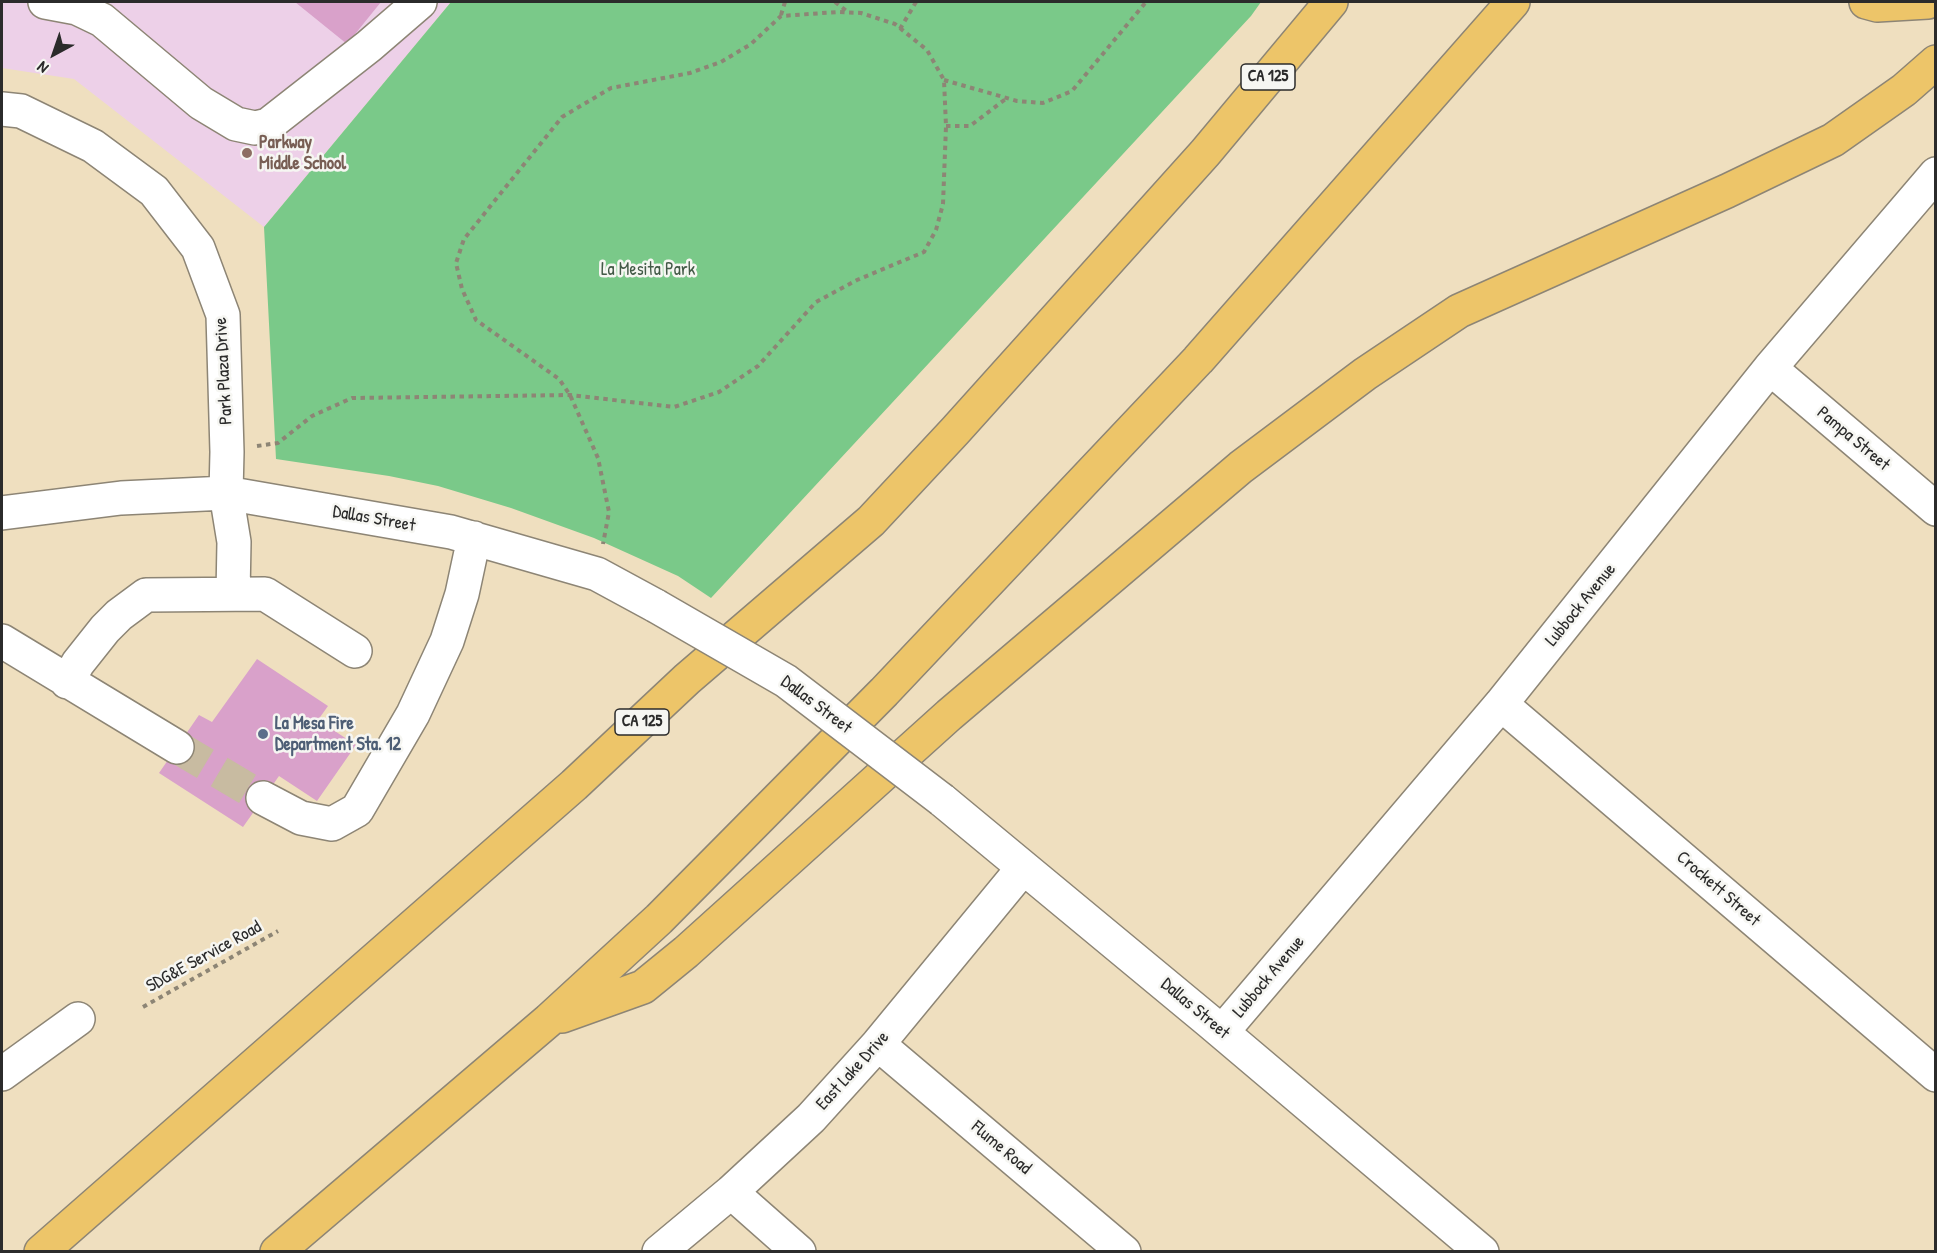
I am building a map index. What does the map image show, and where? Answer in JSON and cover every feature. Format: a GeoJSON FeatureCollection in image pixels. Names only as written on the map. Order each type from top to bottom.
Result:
{"type":"FeatureCollection","features":[{"type":"Feature","properties":{"kind":"highway"},"geometry":{"type":"LineString","coordinates":[[1205,153],[1313,2]]}},
{"type":"Feature","properties":{"kind":"highway","name":"CA 125"},"geometry":{"type":"LineString","coordinates":[[40,1251],[574,785],[687,679],[871,521],[1205,153],[1331,2]]}},
{"type":"Feature","properties":{"kind":"highway"},"geometry":{"type":"LineString","coordinates":[[277,1251],[549,1020],[659,919],[908,666],[1197,360],[1513,2]]}},
{"type":"Feature","properties":{"kind":"highway"},"geometry":{"type":"LineString","coordinates":[[1866,2],[1877,5],[1928,2]]}},
{"type":"Feature","properties":{"kind":"highway"},"geometry":{"type":"LineString","coordinates":[[549,1020],[643,987],[686,952],[949,715],[1232,474],[1365,374],[1460,311],[1727,191],[1833,140],[1905,90],[1935,62]]}},
{"type":"Feature","properties":{"kind":"street"},"geometry":{"type":"LineString","coordinates":[[45,2],[77,8],[102,20],[201,103],[236,124],[255,128],[268,125],[369,46],[420,2]]}},
{"type":"Feature","properties":{"kind":"street","name":"Park Plaza Drive"},"geometry":{"type":"LineString","coordinates":[[2,109],[21,111],[93,146],[154,191],[198,248],[223,315],[226,493],[234,542],[233,594]]}},
{"type":"Feature","properties":{"kind":"street","name":"Lubbock Avenue"},"geometry":{"type":"LineString","coordinates":[[1222,1032],[1501,704],[1770,368],[1935,174]]}},
{"type":"Feature","properties":{"kind":"street","name":"Pampa Street"},"geometry":{"type":"LineString","coordinates":[[1770,368],[1935,509]]}},
{"type":"Feature","properties":{"kind":"street","name":"Dallas Street"},"geometry":{"type":"LineString","coordinates":[[2,513],[121,498],[226,493],[452,532],[597,574],[786,681],[942,800],[1482,1251]]}},
{"type":"Feature","properties":{"kind":"street"},"geometry":{"type":"LineString","coordinates":[[263,798],[301,818],[332,824],[357,810],[413,714],[447,641],[462,594],[474,538]]}},
{"type":"Feature","properties":{"kind":"street"},"geometry":{"type":"LineString","coordinates":[[67,682],[78,663],[105,629],[118,615],[146,596],[265,594],[356,651]]}},
{"type":"Feature","properties":{"kind":"street"},"geometry":{"type":"LineString","coordinates":[[2,641],[177,747]]}},
{"type":"Feature","properties":{"kind":"street","name":"Crockett Street"},"geometry":{"type":"LineString","coordinates":[[1501,704],[1935,1075]]}},
{"type":"Feature","properties":{"kind":"street","name":"East Lake Drive"},"geometry":{"type":"LineString","coordinates":[[659,1251],[731,1192],[811,1118],[878,1044],[1023,868]]}},
{"type":"Feature","properties":{"kind":"street"},"geometry":{"type":"LineString","coordinates":[[2,1074],[78,1019]]}},
{"type":"Feature","properties":{"kind":"street","name":"Flume Road"},"geometry":{"type":"LineString","coordinates":[[878,1044],[1124,1251]]}},
{"type":"Feature","properties":{"kind":"street"},"geometry":{"type":"LineString","coordinates":[[731,1192],[799,1251]]}},
{"type":"Feature","properties":{"kind":"path"},"geometry":{"type":"LineString","coordinates":[[597,574],[609,512],[598,458],[570,394],[559,379],[476,320],[462,289],[456,263],[464,239],[562,117],[611,88],[690,73],[721,62],[751,44],[781,16],[785,2]]}},
{"type":"Feature","properties":{"kind":"path"},"geometry":{"type":"LineString","coordinates":[[835,2],[849,13]]}},
{"type":"Feature","properties":{"kind":"path"},"geometry":{"type":"LineString","coordinates":[[900,29],[916,2]]}},
{"type":"Feature","properties":{"kind":"path"},"geometry":{"type":"LineString","coordinates":[[944,80],[1007,98],[1043,103],[1072,91],[1146,2]]}},
{"type":"Feature","properties":{"kind":"path"},"geometry":{"type":"LineString","coordinates":[[227,452],[278,443],[312,416],[352,398],[570,394],[674,406],[719,392],[758,366],[816,302],[857,280],[924,252],[936,230],[943,204],[946,126],[944,80],[927,50],[895,24],[861,14],[781,16]]}},
{"type":"Feature","properties":{"kind":"path"},"geometry":{"type":"LineString","coordinates":[[946,126],[970,126],[1007,98]]}},
{"type":"Feature","properties":{"kind":"path","name":"SDG&E Service Road"},"geometry":{"type":"LineString","coordinates":[[143,1006],[278,931]]}},
{"type":"Feature","properties":{"kind":"shaded area","name":"Parkway Middle School"},"geometry":{"type":"Polygon","coordinates":[[[2,2],[451,2],[264,227],[74,79],[2,68],[2,2]]]}},
{"type":"Feature","properties":{"kind":"green space","name":"La Mesita Park"},"geometry":{"type":"Polygon","coordinates":[[[451,2],[1261,2],[1251,16],[711,598],[678,576],[594,538],[511,508],[438,486],[389,476],[276,459],[264,227],[451,2]]]}},
{"type":"Feature","properties":{"kind":"building"},"geometry":{"type":"Polygon","coordinates":[[[295,2],[381,2],[347,44],[295,2]]]}},
{"type":"Feature","properties":{"kind":"building","name":"La Mesa Fire Department Sta. 12"},"geometry":{"type":"Polygon","coordinates":[[[257,659],[328,706],[318,720],[356,745],[317,801],[279,776],[243,827],[159,773],[199,715],[212,722],[257,659]]]}},
{"type":"Feature","properties":{"kind":"tunnel"},"geometry":{"type":"LineString","coordinates":[[177,747],[263,798]]}},
{"type":"Feature","properties":{"kind":"place","name":"Parkway Middle School"},"geometry":{"type":"Point","coordinates":[247,153]}},
{"type":"Feature","properties":{"kind":"place","name":"La Mesa Fire Department Sta. 12"},"geometry":{"type":"Point","coordinates":[263,734]}}]}
